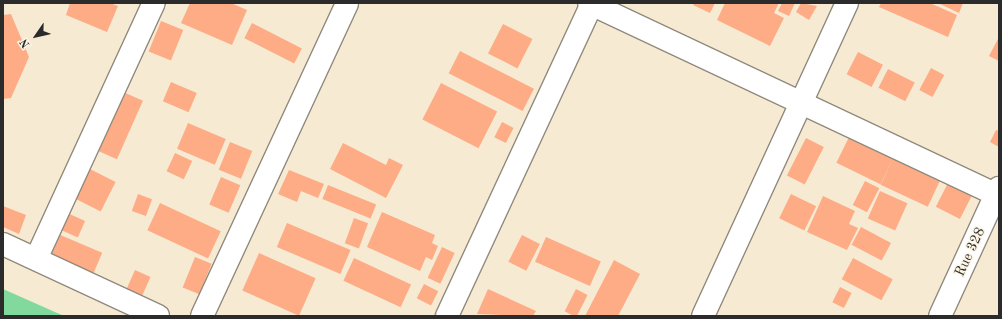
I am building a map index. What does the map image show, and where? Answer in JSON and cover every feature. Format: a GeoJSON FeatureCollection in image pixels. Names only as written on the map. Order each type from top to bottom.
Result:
{"type":"FeatureCollection","features":[{"type":"Feature","properties":{"kind":"street"},"geometry":{"type":"LineString","coordinates":[[36,259],[154,3]]}},
{"type":"Feature","properties":{"kind":"street"},"geometry":{"type":"LineString","coordinates":[[202,316],[347,3]]}},
{"type":"Feature","properties":{"kind":"street"},"geometry":{"type":"LineString","coordinates":[[447,316],[591,3],[801,103],[998,193]]}},
{"type":"Feature","properties":{"kind":"street"},"geometry":{"type":"LineString","coordinates":[[703,316],[847,3]]}},
{"type":"Feature","properties":{"kind":"street","name":"Rue 328"},"geometry":{"type":"LineString","coordinates":[[940,316],[998,193]]}},
{"type":"Feature","properties":{"kind":"street"},"geometry":{"type":"LineString","coordinates":[[3,244],[158,316]]}},
{"type":"Feature","properties":{"kind":"green space"},"geometry":{"type":"Polygon","coordinates":[[[3,289],[64,316],[3,316],[3,289]]]}},
{"type":"Feature","properties":{"kind":"building"},"geometry":{"type":"Polygon","coordinates":[[[70,3],[110,3],[118,6],[107,32],[66,15],[70,3]]]}},
{"type":"Feature","properties":{"kind":"building"},"geometry":{"type":"Polygon","coordinates":[[[190,3],[231,3],[247,10],[232,45],[181,23],[190,3]]]}},
{"type":"Feature","properties":{"kind":"building"},"geometry":{"type":"Polygon","coordinates":[[[694,3],[715,3],[710,13],[693,5],[694,3]]]}},
{"type":"Feature","properties":{"kind":"building"},"geometry":{"type":"Polygon","coordinates":[[[725,3],[779,3],[774,13],[784,18],[770,46],[717,20],[725,3]]]}},
{"type":"Feature","properties":{"kind":"building"},"geometry":{"type":"Polygon","coordinates":[[[782,3],[795,3],[789,16],[778,11],[782,3]]]}},
{"type":"Feature","properties":{"kind":"building"},"geometry":{"type":"Polygon","coordinates":[[[801,3],[817,6],[809,20],[796,12],[801,3]]]}},
{"type":"Feature","properties":{"kind":"building"},"geometry":{"type":"Polygon","coordinates":[[[881,3],[930,3],[957,15],[948,37],[879,7],[881,3]]]}},
{"type":"Feature","properties":{"kind":"building"},"geometry":{"type":"Polygon","coordinates":[[[938,3],[963,3],[959,13],[938,3]]]}},
{"type":"Feature","properties":{"kind":"building"},"geometry":{"type":"Polygon","coordinates":[[[11,14],[29,57],[11,98],[3,99],[3,15],[11,14]]]}},
{"type":"Feature","properties":{"kind":"building"},"geometry":{"type":"Polygon","coordinates":[[[161,21],[183,30],[171,61],[149,52],[161,21]]]}},
{"type":"Feature","properties":{"kind":"building"},"geometry":{"type":"Polygon","coordinates":[[[252,23],[302,48],[294,64],[244,38],[252,23]]]}},
{"type":"Feature","properties":{"kind":"building"},"geometry":{"type":"Polygon","coordinates":[[[503,24],[532,39],[517,68],[488,53],[503,24]]]}},
{"type":"Feature","properties":{"kind":"building"},"geometry":{"type":"Polygon","coordinates":[[[999,37],[999,61],[989,56],[999,37]]]}},
{"type":"Feature","properties":{"kind":"building"},"geometry":{"type":"Polygon","coordinates":[[[460,51],[534,89],[523,111],[449,73],[460,51]]]}},
{"type":"Feature","properties":{"kind":"building"},"geometry":{"type":"Polygon","coordinates":[[[858,52],[883,65],[872,87],[847,74],[858,52]]]}},
{"type":"Feature","properties":{"kind":"building"},"geometry":{"type":"Polygon","coordinates":[[[931,68],[944,75],[933,97],[919,90],[931,68]]]}},
{"type":"Feature","properties":{"kind":"building"},"geometry":{"type":"Polygon","coordinates":[[[888,69],[915,83],[905,101],[878,88],[888,69]]]}},
{"type":"Feature","properties":{"kind":"building"},"geometry":{"type":"Polygon","coordinates":[[[171,82],[197,93],[189,112],[163,101],[171,82]]]}},
{"type":"Feature","properties":{"kind":"building"},"geometry":{"type":"Polygon","coordinates":[[[441,83],[497,112],[479,148],[422,120],[441,83]]]}},
{"type":"Feature","properties":{"kind":"building"},"geometry":{"type":"Polygon","coordinates":[[[121,91],[143,101],[117,159],[95,149],[121,91]]]}},
{"type":"Feature","properties":{"kind":"building"},"geometry":{"type":"Polygon","coordinates":[[[502,122],[514,128],[506,143],[494,137],[502,122]]]}},
{"type":"Feature","properties":{"kind":"building"},"geometry":{"type":"Polygon","coordinates":[[[188,123],[226,139],[215,165],[177,149],[188,123]]]}},
{"type":"Feature","properties":{"kind":"building"},"geometry":{"type":"Polygon","coordinates":[[[996,130],[999,131],[999,147],[990,142],[996,130]]]}},
{"type":"Feature","properties":{"kind":"building"},"geometry":{"type":"Polygon","coordinates":[[[850,135],[894,156],[880,184],[836,163],[850,135]]]}},
{"type":"Feature","properties":{"kind":"building"},"geometry":{"type":"Polygon","coordinates":[[[806,138],[824,147],[805,185],[787,175],[806,138]]]}},
{"type":"Feature","properties":{"kind":"building"},"geometry":{"type":"Polygon","coordinates":[[[230,142],[252,151],[241,179],[219,170],[230,142]]]}},
{"type":"Feature","properties":{"kind":"building"},"geometry":{"type":"Polygon","coordinates":[[[343,143],[386,165],[389,158],[403,165],[386,198],[330,169],[343,143]]]}},
{"type":"Feature","properties":{"kind":"building"},"geometry":{"type":"Polygon","coordinates":[[[175,153],[192,161],[184,179],[167,171],[175,153]]]}},
{"type":"Feature","properties":{"kind":"building"},"geometry":{"type":"Polygon","coordinates":[[[895,154],[942,176],[928,207],[881,185],[895,154]]]}},
{"type":"Feature","properties":{"kind":"building"},"geometry":{"type":"Polygon","coordinates":[[[88,168],[116,182],[101,211],[73,197],[88,168]]]}},
{"type":"Feature","properties":{"kind":"building"},"geometry":{"type":"Polygon","coordinates":[[[289,170],[324,184],[318,198],[301,191],[297,202],[278,194],[289,170]]]}},
{"type":"Feature","properties":{"kind":"building"},"geometry":{"type":"Polygon","coordinates":[[[221,177],[240,185],[229,213],[209,205],[221,177]]]}},
{"type":"Feature","properties":{"kind":"building"},"geometry":{"type":"Polygon","coordinates":[[[865,181],[879,188],[867,212],[853,205],[865,181]]]}},
{"type":"Feature","properties":{"kind":"building"},"geometry":{"type":"Polygon","coordinates":[[[949,181],[973,193],[960,219],[936,207],[949,181]]]}},
{"type":"Feature","properties":{"kind":"building"},"geometry":{"type":"Polygon","coordinates":[[[328,185],[376,204],[371,218],[322,199],[328,185]]]}},
{"type":"Feature","properties":{"kind":"building"},"geometry":{"type":"Polygon","coordinates":[[[880,191],[907,203],[895,231],[868,218],[880,191]]]}},
{"type":"Feature","properties":{"kind":"building"},"geometry":{"type":"Polygon","coordinates":[[[138,194],[152,199],[146,216],[132,211],[138,194]]]}},
{"type":"Feature","properties":{"kind":"building"},"geometry":{"type":"Polygon","coordinates":[[[791,194],[816,206],[804,231],[779,218],[791,194]]]}},
{"type":"Feature","properties":{"kind":"building"},"geometry":{"type":"Polygon","coordinates":[[[823,196],[855,211],[849,224],[858,228],[847,250],[807,232],[823,196]]]}},
{"type":"Feature","properties":{"kind":"building"},"geometry":{"type":"Polygon","coordinates":[[[160,203],[221,231],[208,259],[147,230],[160,203]]]}},
{"type":"Feature","properties":{"kind":"building"},"geometry":{"type":"Polygon","coordinates":[[[3,206],[26,215],[19,234],[3,227],[3,206]]]}},
{"type":"Feature","properties":{"kind":"building"},"geometry":{"type":"Polygon","coordinates":[[[65,212],[85,221],[78,237],[58,228],[65,212]]]}},
{"type":"Feature","properties":{"kind":"building"},"geometry":{"type":"Polygon","coordinates":[[[382,212],[435,235],[432,243],[438,246],[432,260],[426,257],[420,271],[367,247],[382,212]]]}},
{"type":"Feature","properties":{"kind":"building"},"geometry":{"type":"Polygon","coordinates":[[[354,218],[368,223],[359,249],[345,243],[354,218]]]}},
{"type":"Feature","properties":{"kind":"building"},"geometry":{"type":"Polygon","coordinates":[[[287,223],[351,250],[340,274],[277,247],[287,223]]]}},
{"type":"Feature","properties":{"kind":"building"},"geometry":{"type":"Polygon","coordinates":[[[861,227],[891,243],[882,261],[852,245],[861,227]]]}},
{"type":"Feature","properties":{"kind":"building"},"geometry":{"type":"Polygon","coordinates":[[[58,234],[102,253],[92,277],[48,258],[58,234]]]}},
{"type":"Feature","properties":{"kind":"building"},"geometry":{"type":"Polygon","coordinates":[[[522,235],[540,244],[526,271],[508,262],[522,235]]]}},
{"type":"Feature","properties":{"kind":"building"},"geometry":{"type":"Polygon","coordinates":[[[546,237],[601,261],[590,286],[535,262],[546,237]]]}},
{"type":"Feature","properties":{"kind":"building"},"geometry":{"type":"Polygon","coordinates":[[[442,247],[455,253],[440,284],[428,278],[442,247]]]}},
{"type":"Feature","properties":{"kind":"building"},"geometry":{"type":"Polygon","coordinates":[[[259,253],[316,278],[299,316],[242,290],[259,253]]]}},
{"type":"Feature","properties":{"kind":"building"},"geometry":{"type":"Polygon","coordinates":[[[195,257],[212,264],[199,294],[183,288],[195,257]]]}},
{"type":"Feature","properties":{"kind":"building"},"geometry":{"type":"Polygon","coordinates":[[[354,258],[411,285],[401,307],[343,281],[354,258]]]}},
{"type":"Feature","properties":{"kind":"building"},"geometry":{"type":"Polygon","coordinates":[[[853,258],[893,279],[881,300],[842,279],[853,258]]]}},
{"type":"Feature","properties":{"kind":"building"},"geometry":{"type":"Polygon","coordinates":[[[614,260],[640,274],[618,316],[585,316],[614,260]]]}},
{"type":"Feature","properties":{"kind":"building"},"geometry":{"type":"Polygon","coordinates":[[[135,270],[151,277],[141,299],[125,292],[135,270]]]}},
{"type":"Feature","properties":{"kind":"building"},"geometry":{"type":"Polygon","coordinates":[[[424,284],[438,291],[431,306],[417,298],[424,284]]]}},
{"type":"Feature","properties":{"kind":"building"},"geometry":{"type":"Polygon","coordinates":[[[840,287],[852,293],[844,308],[832,302],[840,287]]]}},
{"type":"Feature","properties":{"kind":"building"},"geometry":{"type":"Polygon","coordinates":[[[488,289],[536,311],[533,316],[477,314],[488,289]]]}},
{"type":"Feature","properties":{"kind":"building"},"geometry":{"type":"Polygon","coordinates":[[[576,289],[588,295],[577,316],[565,311],[576,289]]]}}]}
